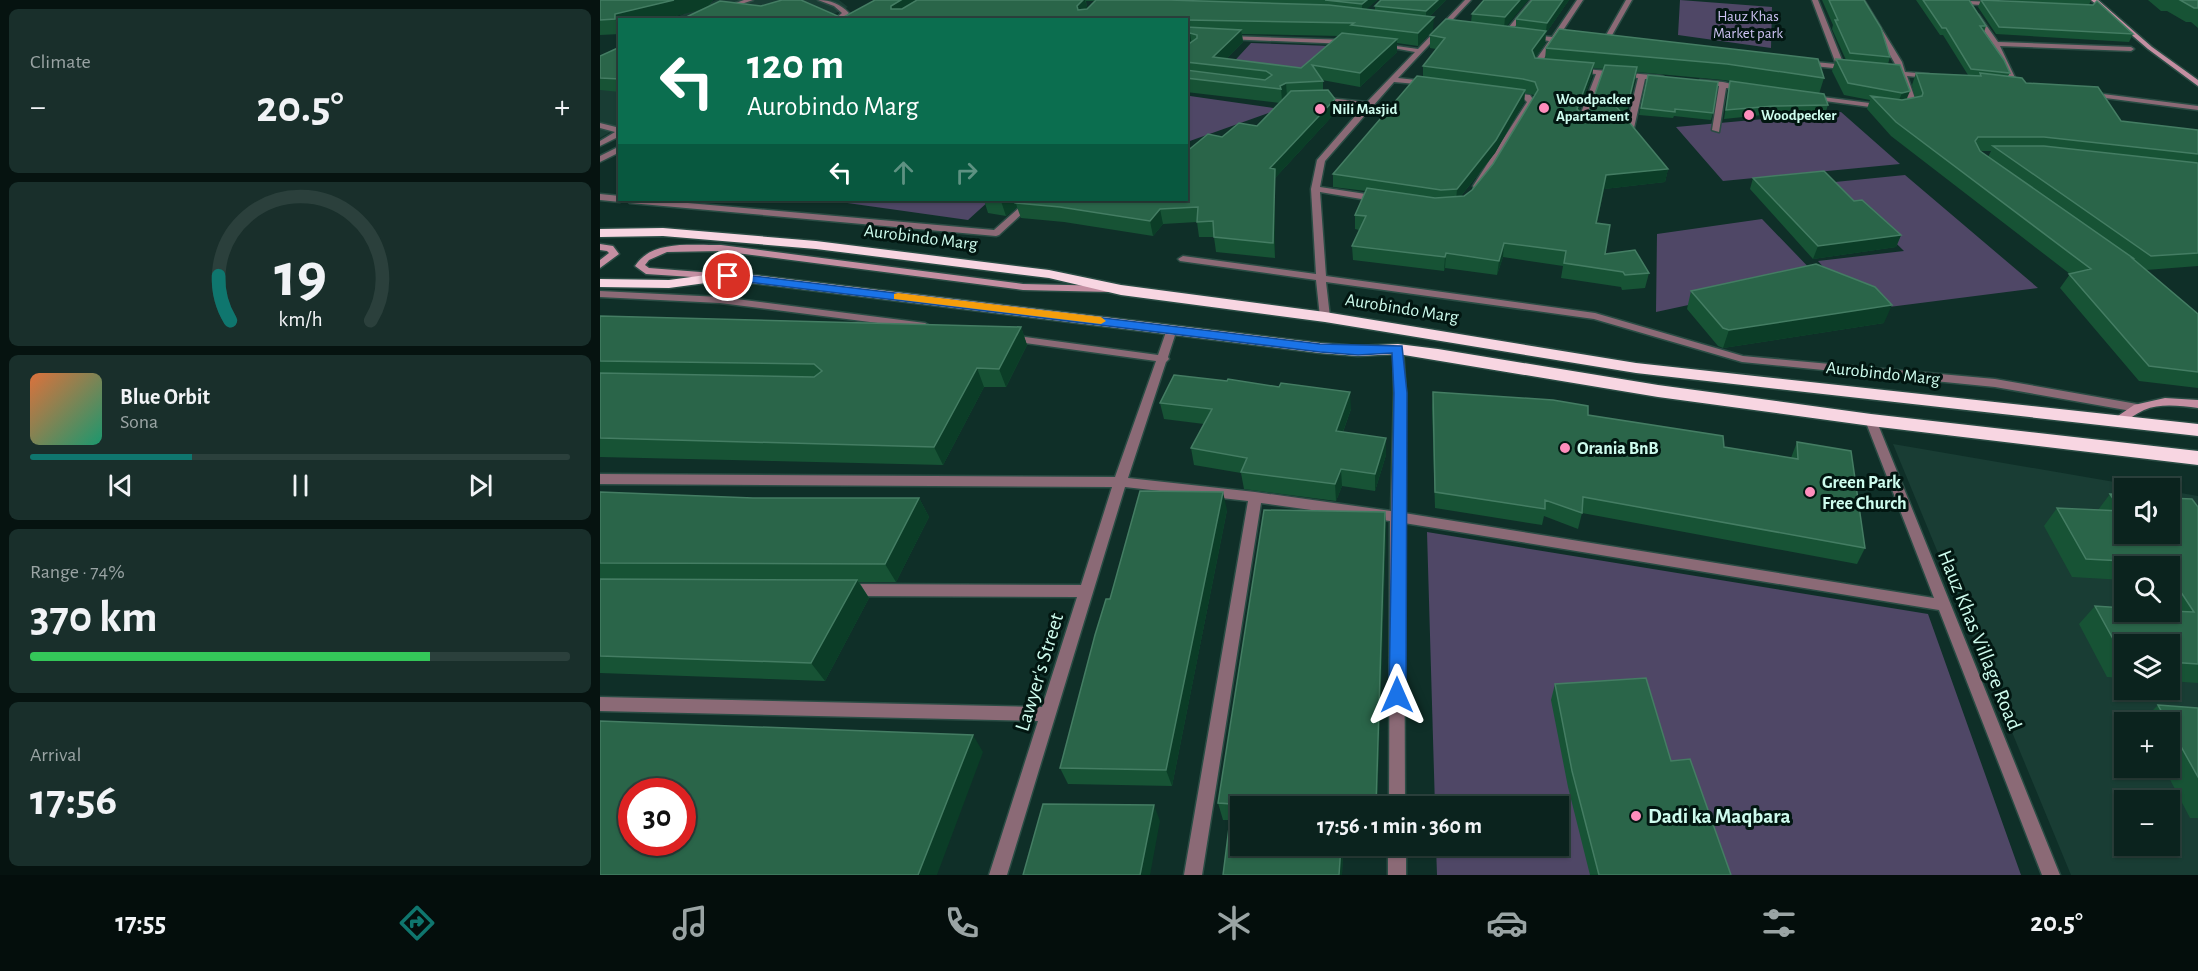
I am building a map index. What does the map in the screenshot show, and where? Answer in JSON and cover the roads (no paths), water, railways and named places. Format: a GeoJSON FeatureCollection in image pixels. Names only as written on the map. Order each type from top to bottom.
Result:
{"type":"FeatureCollection","features":[{"type":"Feature","properties":{"kind":"highway","name":"Aurobindo Marg"},"geometry":{"type":"LineString","coordinates":[[600,233],[663,232],[816,245],[1049,274],[1121,290],[1325,317],[1636,368],[2198,430]]}},
{"type":"Feature","properties":{"kind":"highway"},"geometry":{"type":"LineString","coordinates":[[600,283],[669,284],[728,276],[1320,348],[1358,351],[1398,349],[1453,356],[1658,391],[1871,420],[2198,458]]}},
{"type":"Feature","properties":{"kind":"main road"},"geometry":{"type":"LineString","coordinates":[[2094,0],[2150,48],[2198,84]]}},
{"type":"Feature","properties":{"kind":"main road"},"geometry":{"type":"LineString","coordinates":[[600,247],[610,249],[614,255],[600,265]]}},
{"type":"Feature","properties":{"kind":"main road"},"geometry":{"type":"LineString","coordinates":[[728,276],[646,271],[640,266],[645,258],[665,249],[721,248],[1023,287],[1121,290]]}},
{"type":"Feature","properties":{"kind":"main road"},"geometry":{"type":"LineString","coordinates":[[2118,420],[2137,408],[2162,401],[2198,404]]}},
{"type":"Feature","properties":{"kind":"street"},"geometry":{"type":"LineString","coordinates":[[720,10],[750,0]]}},
{"type":"Feature","properties":{"kind":"street"},"geometry":{"type":"LineString","coordinates":[[821,0],[836,4],[846,13],[840,18]]}},
{"type":"Feature","properties":{"kind":"street"},"geometry":{"type":"LineString","coordinates":[[1325,317],[1315,189],[1321,160],[1369,105],[1468,0]]}},
{"type":"Feature","properties":{"kind":"street"},"geometry":{"type":"LineString","coordinates":[[1506,34],[1534,0]]}},
{"type":"Feature","properties":{"kind":"street"},"geometry":{"type":"LineString","coordinates":[[1553,69],[1542,68],[1538,64],[1552,39],[1580,0]]}},
{"type":"Feature","properties":{"kind":"street"},"geometry":{"type":"LineString","coordinates":[[1604,44],[1629,0]]}},
{"type":"Feature","properties":{"kind":"street"},"geometry":{"type":"LineString","coordinates":[[1815,0],[1841,68]]}},
{"type":"Feature","properties":{"kind":"street"},"geometry":{"type":"LineString","coordinates":[[1800,96],[1912,107],[1913,104],[1898,62],[1861,0]]}},
{"type":"Feature","properties":{"kind":"street"},"geometry":{"type":"LineString","coordinates":[[1968,2],[2005,5]]}},
{"type":"Feature","properties":{"kind":"street"},"geometry":{"type":"LineString","coordinates":[[1968,2],[1996,44],[2015,86]]}},
{"type":"Feature","properties":{"kind":"street"},"geometry":{"type":"LineString","coordinates":[[1431,26],[1456,29]]}},
{"type":"Feature","properties":{"kind":"street"},"geometry":{"type":"LineString","coordinates":[[1496,33],[1573,41]]}},
{"type":"Feature","properties":{"kind":"street"},"geometry":{"type":"LineString","coordinates":[[1218,38],[1356,42]]}},
{"type":"Feature","properties":{"kind":"street"},"geometry":{"type":"LineString","coordinates":[[1594,43],[1615,45]]}},
{"type":"Feature","properties":{"kind":"street"},"geometry":{"type":"LineString","coordinates":[[1379,44],[1421,51]]}},
{"type":"Feature","properties":{"kind":"street"},"geometry":{"type":"LineString","coordinates":[[1996,44],[2131,49]]}},
{"type":"Feature","properties":{"kind":"street"},"geometry":{"type":"LineString","coordinates":[[1797,63],[1862,69]]}},
{"type":"Feature","properties":{"kind":"street"},"geometry":{"type":"LineString","coordinates":[[1565,69],[1676,80]]}},
{"type":"Feature","properties":{"kind":"street"},"geometry":{"type":"LineString","coordinates":[[1882,71],[1936,77]]}},
{"type":"Feature","properties":{"kind":"street"},"geometry":{"type":"LineString","coordinates":[[1581,123],[1600,72]]}},
{"type":"Feature","properties":{"kind":"street"},"geometry":{"type":"LineString","coordinates":[[1630,128],[1642,76]]}},
{"type":"Feature","properties":{"kind":"street"},"geometry":{"type":"LineString","coordinates":[[1393,80],[1437,85]]}},
{"type":"Feature","properties":{"kind":"street"},"geometry":{"type":"LineString","coordinates":[[1700,82],[1756,89]]}},
{"type":"Feature","properties":{"kind":"street"},"geometry":{"type":"LineString","coordinates":[[1716,130],[1722,84]]}},
{"type":"Feature","properties":{"kind":"street"},"geometry":{"type":"LineString","coordinates":[[2004,85],[2025,87]]}},
{"type":"Feature","properties":{"kind":"street"},"geometry":{"type":"LineString","coordinates":[[1473,191],[1531,102],[1527,97],[1502,92]]}},
{"type":"Feature","properties":{"kind":"street"},"geometry":{"type":"LineString","coordinates":[[2077,93],[2198,108]]}},
{"type":"Feature","properties":{"kind":"street"},"geometry":{"type":"LineString","coordinates":[[1311,99],[1330,99],[1369,105]]}},
{"type":"Feature","properties":{"kind":"street"},"geometry":{"type":"LineString","coordinates":[[600,125],[618,131]]}},
{"type":"Feature","properties":{"kind":"street"},"geometry":{"type":"LineString","coordinates":[[600,144],[618,133]]}},
{"type":"Feature","properties":{"kind":"street"},"geometry":{"type":"LineString","coordinates":[[600,159],[618,149]]}},
{"type":"Feature","properties":{"kind":"street"},"geometry":{"type":"LineString","coordinates":[[1315,189],[1394,201]]}},
{"type":"Feature","properties":{"kind":"street"},"geometry":{"type":"LineString","coordinates":[[600,197],[618,199]]}},
{"type":"Feature","properties":{"kind":"street"},"geometry":{"type":"LineString","coordinates":[[641,201],[996,233],[1032,201]]}},
{"type":"Feature","properties":{"kind":"street"},"geometry":{"type":"LineString","coordinates":[[1183,259],[1595,316],[1742,359],[1995,382],[2137,408]]}},
{"type":"Feature","properties":{"kind":"street"},"geometry":{"type":"LineString","coordinates":[[600,294],[720,300],[939,328]]}},
{"type":"Feature","properties":{"kind":"street","name":"Lawyer's Street"},"geometry":{"type":"LineString","coordinates":[[998,875],[1120,482],[1172,329]]}},
{"type":"Feature","properties":{"kind":"street"},"geometry":{"type":"LineString","coordinates":[[998,336],[1164,358]]}},
{"type":"Feature","properties":{"kind":"street"},"geometry":{"type":"LineString","coordinates":[[1397,796],[1397,517],[1400,393],[1398,349]]}},
{"type":"Feature","properties":{"kind":"street","name":"Hauz Khas Village Road"},"geometry":{"type":"LineString","coordinates":[[1871,420],[2051,875]]}},
{"type":"Feature","properties":{"kind":"street"},"geometry":{"type":"LineString","coordinates":[[600,479],[1120,482],[1255,497],[1397,517],[1943,605]]}},
{"type":"Feature","properties":{"kind":"street"},"geometry":{"type":"LineString","coordinates":[[1193,875],[1255,497]]}},
{"type":"Feature","properties":{"kind":"street"},"geometry":{"type":"LineString","coordinates":[[834,590],[1086,591]]}},
{"type":"Feature","properties":{"kind":"street"},"geometry":{"type":"LineString","coordinates":[[600,704],[1048,714]]}},
{"type":"Feature","properties":{"kind":"street"},"geometry":{"type":"LineString","coordinates":[[1397,856],[1397,875]]}},
{"type":"Feature","properties":{"kind":"place","name":"Woodpacker Apartament"},"geometry":{"type":"Point","coordinates":[1544,108]}},
{"type":"Feature","properties":{"kind":"place","name":"Nili Masjid"},"geometry":{"type":"Point","coordinates":[1320,109]}},
{"type":"Feature","properties":{"kind":"place","name":"Woodpecker"},"geometry":{"type":"Point","coordinates":[1749,115]}},
{"type":"Feature","properties":{"kind":"place","name":"Orania BnB"},"geometry":{"type":"Point","coordinates":[1565,448]}},
{"type":"Feature","properties":{"kind":"place","name":"Green Park Free Church"},"geometry":{"type":"Point","coordinates":[1810,492]}},
{"type":"Feature","properties":{"kind":"place","name":"Dadi ka Maqbara"},"geometry":{"type":"Point","coordinates":[1636,816]}},
{"type":"Feature","properties":{"kind":"park label","name":"Hauz Khas Market park"},"geometry":{"type":"Point","coordinates":[1748,24]}}]}
